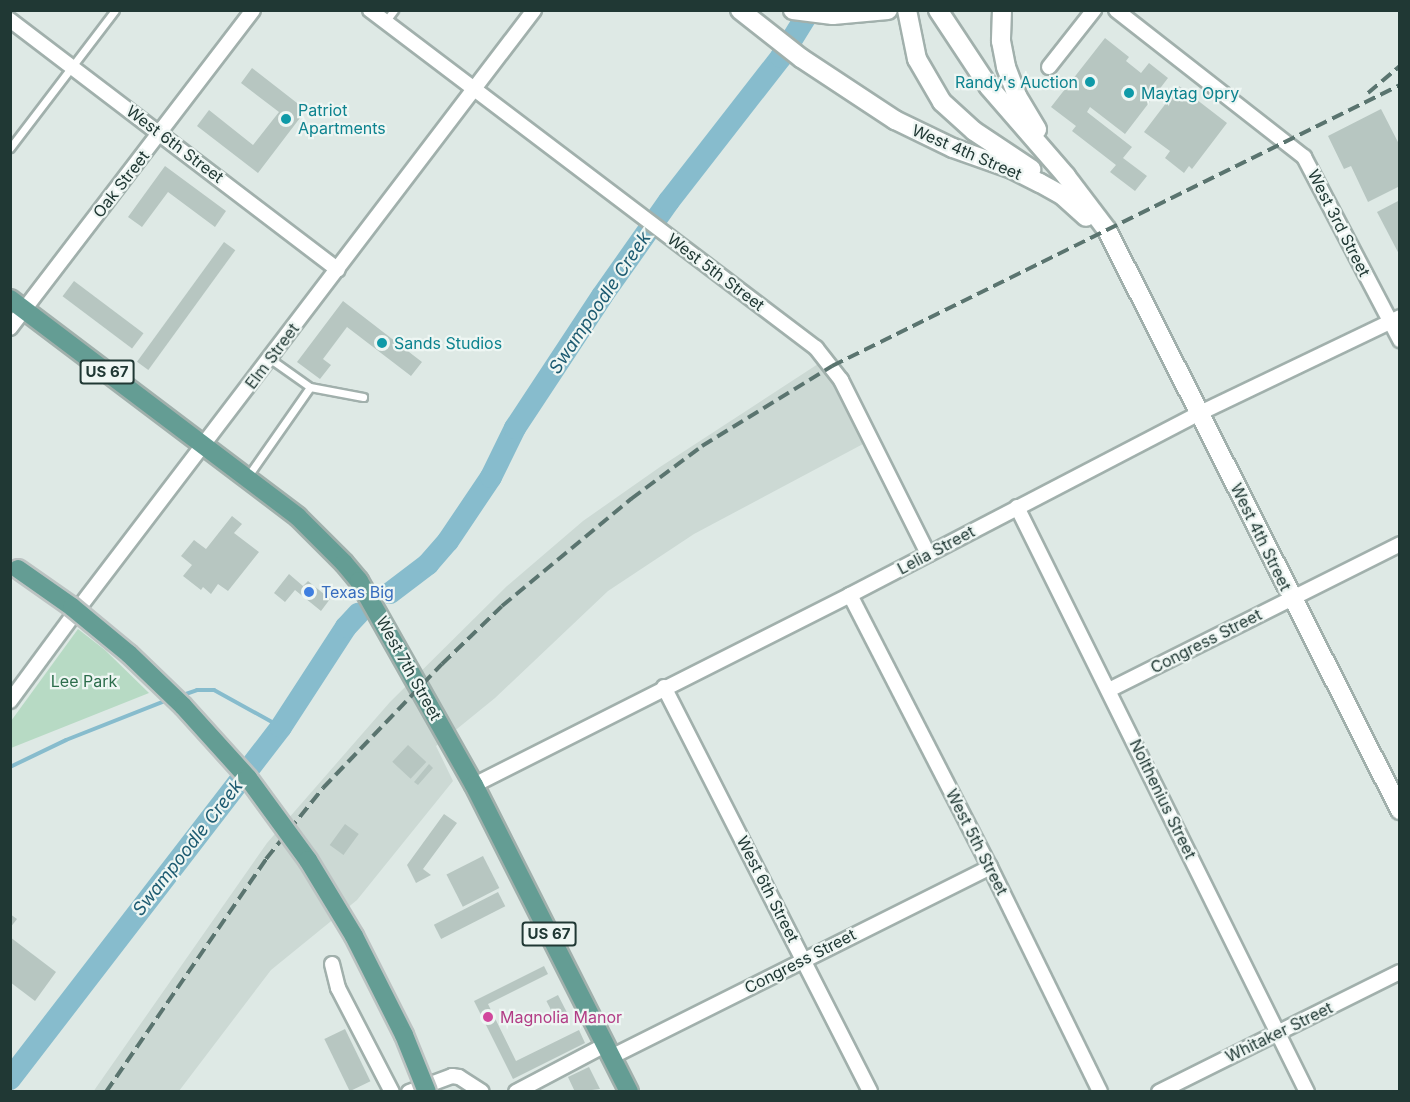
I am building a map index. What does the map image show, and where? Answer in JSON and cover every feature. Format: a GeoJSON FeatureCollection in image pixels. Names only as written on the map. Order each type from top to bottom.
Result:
{"type":"FeatureCollection","features":[{"type":"Feature","properties":{"kind":"main road","name":"West 4th Street"},"geometry":{"type":"LineString","coordinates":[[740,10],[801,58],[864,101],[911,129],[953,148],[1012,170],[1063,196],[1088,219],[1124,264]]}},
{"type":"Feature","properties":{"kind":"main road"},"geometry":{"type":"LineString","coordinates":[[793,10],[850,15],[888,10]]}},
{"type":"Feature","properties":{"kind":"main road"},"geometry":{"type":"LineString","coordinates":[[907,10],[917,59],[929,83],[949,109],[974,130],[1049,182],[1063,196]]}},
{"type":"Feature","properties":{"kind":"main road"},"geometry":{"type":"LineString","coordinates":[[938,10],[998,98],[1066,176]]}},
{"type":"Feature","properties":{"kind":"main road"},"geometry":{"type":"LineString","coordinates":[[1002,10],[1001,41],[1011,82],[1023,107],[1066,176]]}},
{"type":"Feature","properties":{"kind":"main road","name":"West 4th Street"},"geometry":{"type":"LineString","coordinates":[[1066,176],[1107,230],[1400,810]]}},
{"type":"Feature","properties":{"kind":"main road","name":"West 7th Street"},"geometry":{"type":"LineString","coordinates":[[18,304],[298,517],[359,581],[474,785],[628,1092]]}},
{"type":"Feature","properties":{"kind":"main road"},"geometry":{"type":"LineString","coordinates":[[14,566],[72,607],[129,654],[183,706],[248,778],[308,860],[354,936],[404,1035],[427,1092]]}},
{"type":"Feature","properties":{"kind":"street","name":"Oak Street"},"geometry":{"type":"LineString","coordinates":[[10,328],[18,304],[161,133],[253,10]]}},
{"type":"Feature","properties":{"kind":"street","name":"West 5th Street"},"geometry":{"type":"LineString","coordinates":[[370,10],[816,348],[832,366],[928,554]]}},
{"type":"Feature","properties":{"kind":"street","name":"Elm Street"},"geometry":{"type":"LineString","coordinates":[[10,701],[534,10]]}},
{"type":"Feature","properties":{"kind":"street"},"geometry":{"type":"LineString","coordinates":[[1049,67],[1094,10]]}},
{"type":"Feature","properties":{"kind":"street","name":"West 3rd Street"},"geometry":{"type":"LineString","coordinates":[[1116,10],[1304,158],[1395,319],[1400,340]]}},
{"type":"Feature","properties":{"kind":"street","name":"West 6th Street"},"geometry":{"type":"LineString","coordinates":[[10,20],[338,270]]}},
{"type":"Feature","properties":{"kind":"street","name":"Lelia Street"},"geometry":{"type":"LineString","coordinates":[[474,785],[850,595],[1200,413],[1395,319]]}},
{"type":"Feature","properties":{"kind":"street","name":"Nolthenius Street"},"geometry":{"type":"LineString","coordinates":[[1017,507],[1307,1092]]}},
{"type":"Feature","properties":{"kind":"street","name":"Congress Street"},"geometry":{"type":"LineString","coordinates":[[1109,690],[1400,544]]}},
{"type":"Feature","properties":{"kind":"street","name":"West 5th Street"},"geometry":{"type":"LineString","coordinates":[[850,595],[990,867],[1100,1092]]}},
{"type":"Feature","properties":{"kind":"street","name":"West 6th Street"},"geometry":{"type":"LineString","coordinates":[[664,687],[870,1092]]}},
{"type":"Feature","properties":{"kind":"street","name":"Congress Street"},"geometry":{"type":"LineString","coordinates":[[516,1092],[804,959],[990,867]]}},
{"type":"Feature","properties":{"kind":"street"},"geometry":{"type":"LineString","coordinates":[[332,964],[338,988],[392,1092]]}},
{"type":"Feature","properties":{"kind":"street","name":"Whitaker Street"},"geometry":{"type":"LineString","coordinates":[[1159,1092],[1400,972]]}},
{"type":"Feature","properties":{"kind":"street"},"geometry":{"type":"LineString","coordinates":[[409,1092],[452,1076],[459,1077],[482,1092]]}},
{"type":"Feature","properties":{"kind":"lane"},"geometry":{"type":"LineString","coordinates":[[10,148],[115,10]]}},
{"type":"Feature","properties":{"kind":"lane"},"geometry":{"type":"LineString","coordinates":[[386,22],[394,10]]}},
{"type":"Feature","properties":{"kind":"lane"},"geometry":{"type":"LineString","coordinates":[[269,358],[310,387],[363,397]]}},
{"type":"Feature","properties":{"kind":"lane"},"geometry":{"type":"LineString","coordinates":[[247,478],[310,387]]}},
{"type":"Feature","properties":{"kind":"shaded area"},"geometry":{"type":"Polygon","coordinates":[[[818,364],[835,387],[863,444],[694,534],[608,591],[495,698],[436,746],[453,781],[357,900],[271,970],[179,1091],[93,1092],[267,843],[390,702],[507,586],[583,521],[660,467],[818,364]]]}},
{"type":"Feature","properties":{"kind":"green space","name":"Lee Park"},"geometry":{"type":"Polygon","coordinates":[[[78,629],[105,650],[149,693],[11,748],[11,721],[78,629]]]}},
{"type":"Feature","properties":{"kind":"building"},"geometry":{"type":"Polygon","coordinates":[[[1105,38],[1129,57],[1126,61],[1141,73],[1149,63],[1168,78],[1125,134],[1090,107],[1087,112],[1132,147],[1123,158],[1147,176],[1135,191],[1110,172],[1116,165],[1072,131],[1076,126],[1051,107],[1105,38]]]}},
{"type":"Feature","properties":{"kind":"building","name":"Patriot Apartments"},"geometry":{"type":"Polygon","coordinates":[[[252,68],[306,110],[258,173],[197,126],[209,110],[253,145],[279,112],[241,83],[252,68]]]}},
{"type":"Feature","properties":{"kind":"building"},"geometry":{"type":"Polygon","coordinates":[[[1179,86],[1227,123],[1192,169],[1189,166],[1184,173],[1165,158],[1170,151],[1144,132],[1179,86]]]}},
{"type":"Feature","properties":{"kind":"building"},"geometry":{"type":"Polygon","coordinates":[[[1381,109],[1400,146],[1400,186],[1368,202],[1351,166],[1344,169],[1328,136],[1381,109]]]}},
{"type":"Feature","properties":{"kind":"building"},"geometry":{"type":"Polygon","coordinates":[[[165,166],[226,211],[215,227],[168,192],[142,227],[128,217],[165,166]]]}},
{"type":"Feature","properties":{"kind":"building"},"geometry":{"type":"Polygon","coordinates":[[[1400,200],[1400,256],[1377,212],[1400,200]]]}},
{"type":"Feature","properties":{"kind":"building"},"geometry":{"type":"Polygon","coordinates":[[[224,242],[235,250],[148,370],[137,362],[224,242]]]}},
{"type":"Feature","properties":{"kind":"building"},"geometry":{"type":"Polygon","coordinates":[[[74,281],[143,333],[132,349],[63,296],[74,281]]]}},
{"type":"Feature","properties":{"kind":"building","name":"Sands Studios"},"geometry":{"type":"Polygon","coordinates":[[[343,301],[422,362],[411,376],[347,327],[323,359],[331,365],[320,379],[297,362],[343,301]]]}},
{"type":"Feature","properties":{"kind":"building"},"geometry":{"type":"Polygon","coordinates":[[[232,516],[242,524],[234,533],[259,552],[228,591],[218,584],[211,594],[203,587],[201,590],[183,576],[192,565],[181,556],[194,540],[206,549],[232,516]]]}},
{"type":"Feature","properties":{"kind":"building","name":"Texas Big"},"geometry":{"type":"Polygon","coordinates":[[[289,574],[303,586],[308,581],[330,599],[321,611],[295,590],[285,602],[274,593],[289,574]]]}},
{"type":"Feature","properties":{"kind":"building"},"geometry":{"type":"Polygon","coordinates":[[[408,745],[426,762],[411,779],[392,762],[408,745]]]}},
{"type":"Feature","properties":{"kind":"building"},"geometry":{"type":"Polygon","coordinates":[[[429,764],[433,768],[418,785],[414,782],[429,764]]]}},
{"type":"Feature","properties":{"kind":"building"},"geometry":{"type":"Polygon","coordinates":[[[444,814],[457,823],[423,869],[431,875],[416,883],[407,865],[444,814]]]}},
{"type":"Feature","properties":{"kind":"building"},"geometry":{"type":"Polygon","coordinates":[[[345,824],[359,834],[343,855],[330,845],[345,824]]]}},
{"type":"Feature","properties":{"kind":"building"},"geometry":{"type":"Polygon","coordinates":[[[483,856],[499,888],[463,907],[446,875],[483,856]]]}},
{"type":"Feature","properties":{"kind":"building"},"geometry":{"type":"Polygon","coordinates":[[[498,892],[505,906],[441,939],[434,925],[498,892]]]}},
{"type":"Feature","properties":{"kind":"building"},"geometry":{"type":"Polygon","coordinates":[[[10,914],[17,919],[10,928],[10,914]]]}},
{"type":"Feature","properties":{"kind":"building"},"geometry":{"type":"Polygon","coordinates":[[[10,937],[56,972],[35,1001],[10,982],[10,937]]]}},
{"type":"Feature","properties":{"kind":"building","name":"Magnolia Manor"},"geometry":{"type":"Polygon","coordinates":[[[544,966],[548,974],[488,1004],[516,1061],[579,1030],[585,1043],[513,1079],[474,1001],[544,966]]]}},
{"type":"Feature","properties":{"kind":"building"},"geometry":{"type":"Polygon","coordinates":[[[558,995],[567,1013],[555,1019],[546,1001],[558,995]]]}},
{"type":"Feature","properties":{"kind":"building"},"geometry":{"type":"Polygon","coordinates":[[[345,1029],[370,1081],[350,1091],[324,1039],[345,1029]]]}},
{"type":"Feature","properties":{"kind":"building"},"geometry":{"type":"Polygon","coordinates":[[[589,1067],[600,1089],[575,1092],[568,1077],[589,1067]]]}},
{"type":"Feature","properties":{"kind":"waterway","name":"Swampoodle Creek"},"geometry":{"type":"LineString","coordinates":[[390,593],[428,564],[448,541],[491,477],[515,428],[602,296],[669,201],[781,57],[810,10]]}},
{"type":"Feature","properties":{"kind":"waterway","name":"Swampoodle Creek"},"geometry":{"type":"LineString","coordinates":[[10,1079],[281,727],[346,627],[358,614]]}},
{"type":"Feature","properties":{"kind":"waterway"},"geometry":{"type":"LineString","coordinates":[[180,696],[197,690],[214,690],[281,727]]}},
{"type":"Feature","properties":{"kind":"waterway"},"geometry":{"type":"LineString","coordinates":[[10,767],[66,740],[170,699]]}},
{"type":"Feature","properties":{"kind":"railway"},"geometry":{"type":"LineString","coordinates":[[1368,93],[1400,66]]}},
{"type":"Feature","properties":{"kind":"railway"},"geometry":{"type":"LineString","coordinates":[[106,1092],[266,859],[323,788],[442,664],[502,606],[631,499],[702,446],[832,366],[1400,85]]}},
{"type":"Feature","properties":{"kind":"place","name":"Randy's Auction"},"geometry":{"type":"Point","coordinates":[1090,82]}},
{"type":"Feature","properties":{"kind":"place","name":"Maytag Opry"},"geometry":{"type":"Point","coordinates":[1129,93]}},
{"type":"Feature","properties":{"kind":"place","name":"Patriot Apartments"},"geometry":{"type":"Point","coordinates":[286,119]}},
{"type":"Feature","properties":{"kind":"place","name":"Sands Studios"},"geometry":{"type":"Point","coordinates":[382,343]}},
{"type":"Feature","properties":{"kind":"place","name":"Texas Big"},"geometry":{"type":"Point","coordinates":[309,592]}},
{"type":"Feature","properties":{"kind":"place","name":"Magnolia Manor"},"geometry":{"type":"Point","coordinates":[488,1017]}}]}
